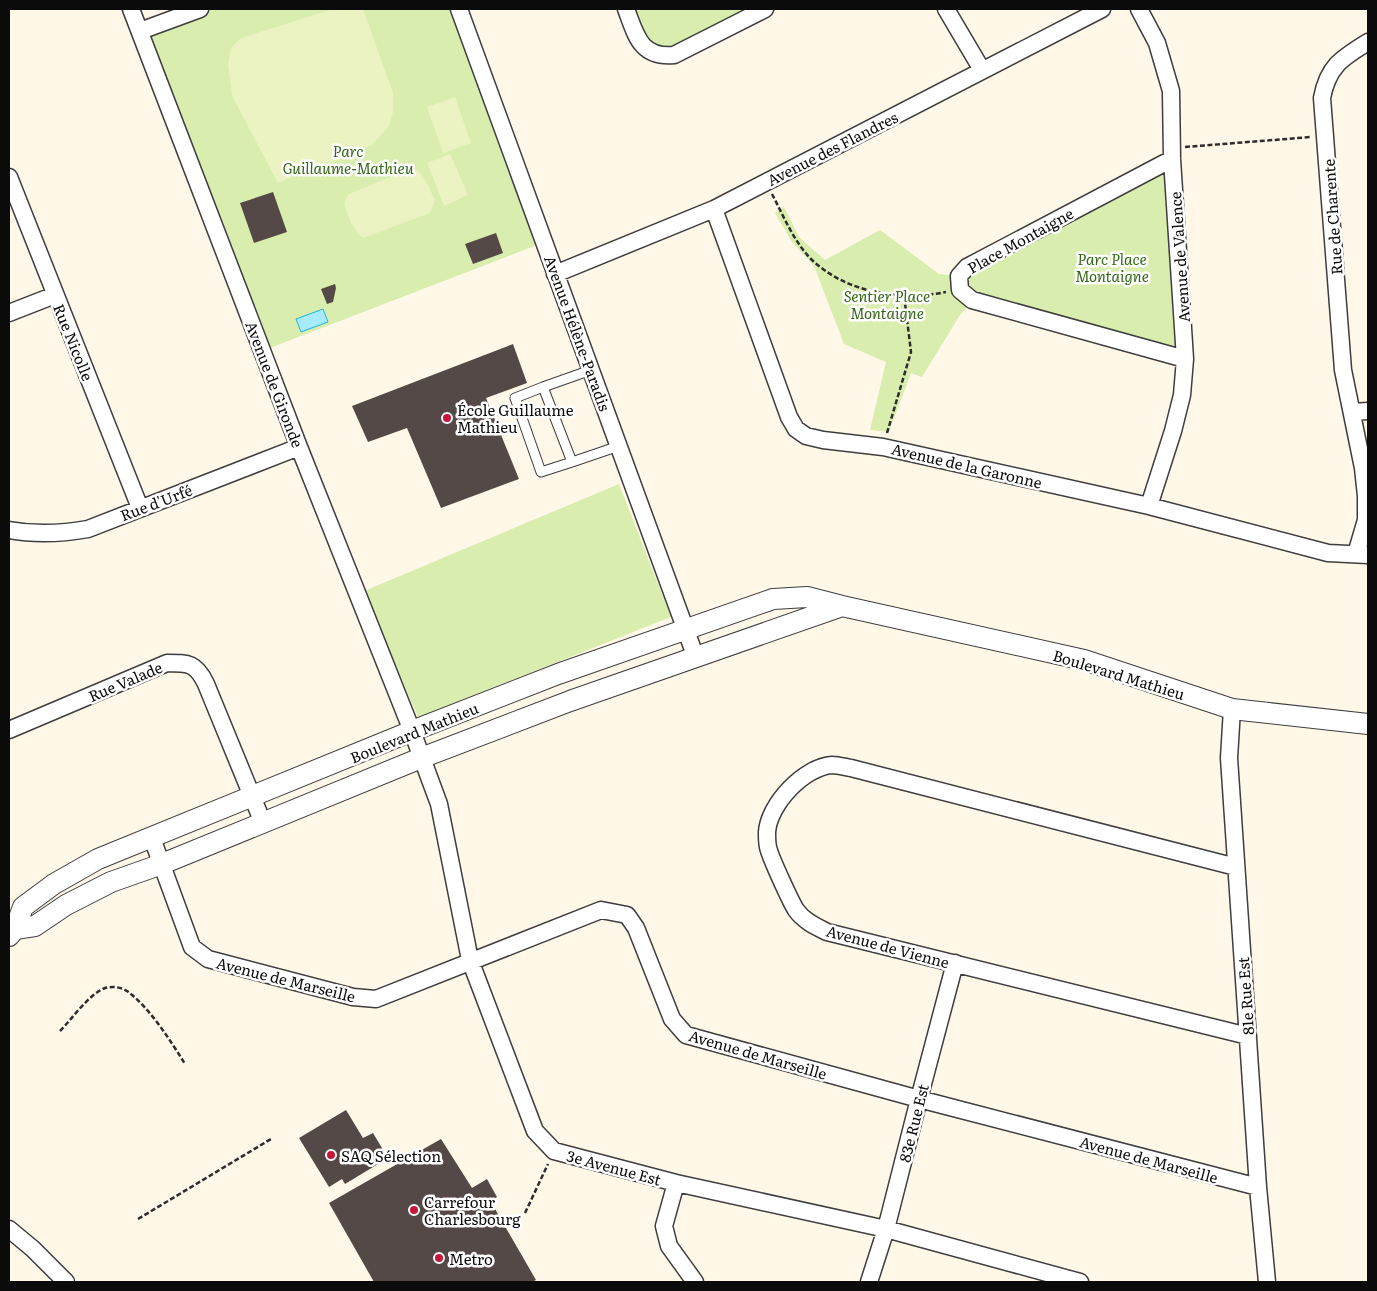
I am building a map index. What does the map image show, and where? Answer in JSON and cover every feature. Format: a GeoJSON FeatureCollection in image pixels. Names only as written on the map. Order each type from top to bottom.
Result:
{"type":"FeatureCollection","features":[{"type":"Feature","properties":{"kind":"street","name":"Avenue de Gironde"},"geometry":{"type":"LineString","coordinates":[[131,9],[421,758]]}},
{"type":"Feature","properties":{"kind":"street"},"geometry":{"type":"LineString","coordinates":[[140,31],[200,9]]}},
{"type":"Feature","properties":{"kind":"street","name":"Avenue Hélène-Paradis"},"geometry":{"type":"LineString","coordinates":[[459,9],[696,658]]}},
{"type":"Feature","properties":{"kind":"street"},"geometry":{"type":"LineString","coordinates":[[626,9],[638,41],[646,48],[664,56],[674,54],[766,9]]}},
{"type":"Feature","properties":{"kind":"street"},"geometry":{"type":"LineString","coordinates":[[946,9],[982,70]]}},
{"type":"Feature","properties":{"kind":"street","name":"Avenue des Flandres"},"geometry":{"type":"LineString","coordinates":[[555,274],[714,209],[1102,9]]}},
{"type":"Feature","properties":{"kind":"street","name":"Avenue de Valence"},"geometry":{"type":"LineString","coordinates":[[1139,9],[1157,43],[1171,91],[1172,153],[1185,359],[1182,395],[1173,431],[1148,506]]}},
{"type":"Feature","properties":{"kind":"street","name":"Rue de Charente"},"geometry":{"type":"LineString","coordinates":[[1362,554],[1366,520],[1366,496],[1363,468],[1343,370],[1322,98],[1325,83],[1332,69],[1346,56],[1368,42]]}},
{"type":"Feature","properties":{"kind":"street","name":"Place Montaigne"},"geometry":{"type":"LineString","coordinates":[[1172,153],[968,266],[959,276],[960,290],[972,300],[1185,359]]}},
{"type":"Feature","properties":{"kind":"street","name":"Rue Nicolle"},"geometry":{"type":"LineString","coordinates":[[9,176],[140,508]]}},
{"type":"Feature","properties":{"kind":"street","name":"Avenue de la Garonne"},"geometry":{"type":"LineString","coordinates":[[714,209],[789,417],[796,429],[806,436],[822,440],[883,446],[1148,506],[1328,553],[1362,554]]}},
{"type":"Feature","properties":{"kind":"street"},"geometry":{"type":"LineString","coordinates":[[9,313],[55,295]]}},
{"type":"Feature","properties":{"kind":"street"},"geometry":{"type":"LineString","coordinates":[[1352,412],[1368,411]]}},
{"type":"Feature","properties":{"kind":"street","name":"Rue d'Urfé"},"geometry":{"type":"LineString","coordinates":[[9,530],[30,534],[88,529],[299,446]]}},
{"type":"Feature","properties":{"kind":"street","name":"Boulevard Mathieu"},"geometry":{"type":"LineString","coordinates":[[11,929],[23,908],[54,884],[98,859],[558,674],[773,599],[807,597],[1084,660],[1232,710],[1368,724]]}},
{"type":"Feature","properties":{"kind":"street","name":"Boulevard Mathieu"},"geometry":{"type":"LineString","coordinates":[[11,929],[35,926],[66,905],[111,882],[162,864],[421,758],[570,701],[842,606]]}},
{"type":"Feature","properties":{"kind":"street","name":"Rue Valade"},"geometry":{"type":"LineString","coordinates":[[9,730],[167,662],[182,662],[193,665],[200,672],[206,684],[263,823]]}},
{"type":"Feature","properties":{"kind":"street","name":"81e Rue Est"},"geometry":{"type":"LineString","coordinates":[[1232,710],[1229,758],[1258,1187],[1267,1282]]}},
{"type":"Feature","properties":{"kind":"street","name":"3e Avenue Est"},"geometry":{"type":"LineString","coordinates":[[421,758],[439,804],[470,960],[535,1131],[554,1151],[676,1183],[886,1229],[1080,1282]]}},
{"type":"Feature","properties":{"kind":"street","name":"Avenue de Vienne"},"geometry":{"type":"LineString","coordinates":[[1236,867],[851,768],[833,765],[818,768],[798,781],[782,798],[770,819],[767,832],[768,848],[796,909],[805,920],[827,932],[1248,1036]]}},
{"type":"Feature","properties":{"kind":"street","name":"Avenue de Marseille"},"geometry":{"type":"LineString","coordinates":[[152,838],[192,947],[208,959],[352,997],[376,999],[470,960],[601,910],[627,915],[636,928],[672,1019],[686,1036],[1258,1187]]}},
{"type":"Feature","properties":{"kind":"street","name":"83e Rue Est"},"geometry":{"type":"LineString","coordinates":[[870,1282],[886,1229],[955,963]]}},
{"type":"Feature","properties":{"kind":"street"},"geometry":{"type":"LineString","coordinates":[[676,1183],[664,1226],[669,1246],[695,1282]]}},
{"type":"Feature","properties":{"kind":"street"},"geometry":{"type":"LineString","coordinates":[[9,1229],[33,1249],[66,1282]]}},
{"type":"Feature","properties":{"kind":"lane"},"geometry":{"type":"LineString","coordinates":[[591,370],[515,398],[541,472],[619,446]]}},
{"type":"Feature","properties":{"kind":"lane"},"geometry":{"type":"LineString","coordinates":[[543,387],[572,462]]}},
{"type":"Feature","properties":{"kind":"path"},"geometry":{"type":"LineString","coordinates":[[1172,153],[1326,136]]}},
{"type":"Feature","properties":{"kind":"path"},"geometry":{"type":"LineString","coordinates":[[766,182],[794,235],[812,259],[843,282],[878,293],[904,295],[926,296],[960,290]]}},
{"type":"Feature","properties":{"kind":"path"},"geometry":{"type":"LineString","coordinates":[[883,446],[911,352],[904,295]]}},
{"type":"Feature","properties":{"kind":"path"},"geometry":{"type":"LineString","coordinates":[[60,1031],[92,997],[104,988],[114,986],[126,990],[146,1010],[168,1036],[185,1064]]}},
{"type":"Feature","properties":{"kind":"path"},"geometry":{"type":"LineString","coordinates":[[138,1219],[271,1139]]}},
{"type":"Feature","properties":{"kind":"path"},"geometry":{"type":"LineString","coordinates":[[525,1213],[554,1151]]}},
{"type":"Feature","properties":{"kind":"green space","name":"Parc Guillaume-Mathieu"},"geometry":{"type":"Polygon","coordinates":[[[200,9],[459,9],[545,242],[262,351],[140,31],[200,9]]]}},
{"type":"Feature","properties":{"kind":"green space"},"geometry":{"type":"Polygon","coordinates":[[[333,9],[363,9],[393,93],[393,112],[389,126],[372,145],[278,183],[232,96],[228,64],[231,48],[241,38],[333,9]]]}},
{"type":"Feature","properties":{"kind":"green space"},"geometry":{"type":"Polygon","coordinates":[[[626,9],[765,9],[674,55],[654,53],[626,9]]]}},
{"type":"Feature","properties":{"kind":"green space"},"geometry":{"type":"Polygon","coordinates":[[[455,97],[471,143],[443,153],[427,107],[455,97]]]}},
{"type":"Feature","properties":{"kind":"green space"},"geometry":{"type":"Polygon","coordinates":[[[450,154],[468,195],[444,206],[427,163],[450,154]]]}},
{"type":"Feature","properties":{"kind":"green space","name":"Parc Place Montaigne"},"geometry":{"type":"Polygon","coordinates":[[[1172,159],[1185,359],[973,300],[960,315],[922,377],[911,373],[889,432],[870,430],[886,362],[844,344],[814,266],[792,242],[775,213],[784,207],[799,237],[825,260],[880,230],[939,274],[959,276],[1172,159]]]}},
{"type":"Feature","properties":{"kind":"green space"},"geometry":{"type":"Polygon","coordinates":[[[413,168],[424,178],[435,200],[430,213],[363,238],[360,236],[354,228],[346,209],[345,202],[349,194],[413,168]]]}},
{"type":"Feature","properties":{"kind":"green space"},"geometry":{"type":"Polygon","coordinates":[[[619,484],[671,617],[418,717],[364,591],[619,484]]]}},
{"type":"Feature","properties":{"kind":"water"},"geometry":{"type":"Polygon","coordinates":[[[323,309],[328,322],[301,332],[296,319],[323,309]]]}},
{"type":"Feature","properties":{"kind":"building"},"geometry":{"type":"Polygon","coordinates":[[[273,192],[287,232],[254,243],[240,203],[273,192]]]}},
{"type":"Feature","properties":{"kind":"building"},"geometry":{"type":"Polygon","coordinates":[[[496,233],[503,253],[473,264],[465,244],[496,233]]]}},
{"type":"Feature","properties":{"kind":"building"},"geometry":{"type":"Polygon","coordinates":[[[335,284],[333,302],[327,304],[321,289],[335,284]]]}},
{"type":"Feature","properties":{"kind":"building"},"geometry":{"type":"Polygon","coordinates":[[[513,344],[527,383],[486,398],[519,479],[441,508],[407,428],[368,442],[352,406],[513,344]]]}},
{"type":"Feature","properties":{"kind":"building"},"geometry":{"type":"Polygon","coordinates":[[[346,1110],[363,1138],[373,1133],[388,1158],[345,1184],[342,1179],[329,1187],[299,1138],[346,1110]]]}},
{"type":"Feature","properties":{"kind":"building","name":"Carrefour Charlesbourg"},"geometry":{"type":"Polygon","coordinates":[[[441,1139],[472,1188],[487,1179],[497,1197],[491,1202],[536,1280],[532,1282],[374,1282],[329,1203],[441,1139]]]}},
{"type":"Feature","properties":{"kind":"place","name":"École Guillaume Mathieu"},"geometry":{"type":"Point","coordinates":[447,418]}},
{"type":"Feature","properties":{"kind":"place","name":"SAQ Sélection"},"geometry":{"type":"Point","coordinates":[331,1155]}},
{"type":"Feature","properties":{"kind":"place","name":"Carrefour Charlesbourg"},"geometry":{"type":"Point","coordinates":[414,1210]}},
{"type":"Feature","properties":{"kind":"place","name":"Metro"},"geometry":{"type":"Point","coordinates":[439,1258]}},
{"type":"Feature","properties":{"kind":"park label","name":"Sentier Place Montaigne"},"geometry":{"type":"Point","coordinates":[887,304]}}]}
